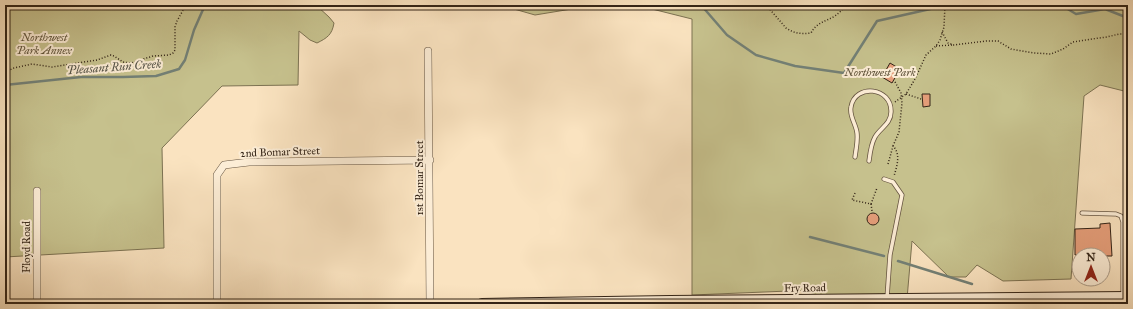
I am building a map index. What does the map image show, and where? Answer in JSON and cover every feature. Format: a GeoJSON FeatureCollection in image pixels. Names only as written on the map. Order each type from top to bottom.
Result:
{"type":"FeatureCollection","features":[{"type":"Feature","properties":{"kind":"street","name":"1st Bomar Street"},"geometry":{"type":"LineString","coordinates":[[428,51],[430,304]]}},
{"type":"Feature","properties":{"kind":"street","name":"2nd Bomar Street"},"geometry":{"type":"LineString","coordinates":[[217,304],[217,175],[224,165],[249,162],[430,160]]}},
{"type":"Feature","properties":{"kind":"street","name":"Floyd Road"},"geometry":{"type":"LineString","coordinates":[[37,191],[37,304]]}},
{"type":"Feature","properties":{"kind":"street","name":"Fry Road"},"geometry":{"type":"LineString","coordinates":[[482,304],[881,301],[1126,297]]}},
{"type":"Feature","properties":{"kind":"lane"},"geometry":{"type":"LineString","coordinates":[[855,157],[857,132],[851,117],[850,108],[853,99],[862,93],[872,91],[881,93],[889,101],[892,110],[891,118],[874,140],[869,160]]}},
{"type":"Feature","properties":{"kind":"lane"},"geometry":{"type":"LineString","coordinates":[[881,301],[902,195],[893,182],[884,179]]}},
{"type":"Feature","properties":{"kind":"lane"},"geometry":{"type":"LineString","coordinates":[[1082,213],[1116,214],[1120,216],[1123,222],[1126,297]]}},
{"type":"Feature","properties":{"kind":"path"},"geometry":{"type":"LineString","coordinates":[[5,72],[14,68],[32,64],[52,67],[97,60],[111,55],[123,62],[131,62],[153,56],[173,53],[175,50],[175,27],[186,5]]}},
{"type":"Feature","properties":{"kind":"path"},"geometry":{"type":"LineString","coordinates":[[766,5],[786,28],[801,34],[812,33],[814,28],[819,24],[833,16],[847,5]]}},
{"type":"Feature","properties":{"kind":"path"},"geometry":{"type":"LineString","coordinates":[[890,106],[906,94],[926,55],[940,40],[944,27],[944,5]]}},
{"type":"Feature","properties":{"kind":"path"},"geometry":{"type":"LineString","coordinates":[[942,32],[948,43],[954,45]]}},
{"type":"Feature","properties":{"kind":"path"},"geometry":{"type":"LineString","coordinates":[[936,46],[998,41],[1010,49],[1051,54],[1063,49],[1073,42],[1119,34],[1128,34]]}},
{"type":"Feature","properties":{"kind":"path"},"geometry":{"type":"LineString","coordinates":[[888,164],[893,146],[900,132],[902,103],[900,89],[894,80]]}},
{"type":"Feature","properties":{"kind":"path"},"geometry":{"type":"LineString","coordinates":[[906,94],[920,100]]}},
{"type":"Feature","properties":{"kind":"path"},"geometry":{"type":"LineString","coordinates":[[893,146],[896,149],[898,160],[893,182]]}},
{"type":"Feature","properties":{"kind":"path"},"geometry":{"type":"LineString","coordinates":[[872,211],[871,204],[877,188]]}},
{"type":"Feature","properties":{"kind":"path"},"geometry":{"type":"LineString","coordinates":[[856,193],[852,200],[871,204]]}},
{"type":"Feature","properties":{"kind":"green space","name":"Northwest Park Annex"},"geometry":{"type":"Polygon","coordinates":[[[5,5],[318,5],[317,6],[334,23],[328,36],[317,43],[310,40],[299,31],[298,85],[222,86],[162,148],[164,248],[5,257],[5,5]]]}},
{"type":"Feature","properties":{"kind":"green space"},"geometry":{"type":"Polygon","coordinates":[[[448,5],[500,5],[478,6],[448,5]]]}},
{"type":"Feature","properties":{"kind":"green space"},"geometry":{"type":"Polygon","coordinates":[[[500,5],[596,5],[535,15],[500,5]]]}},
{"type":"Feature","properties":{"kind":"green space","name":"Northwest Park"},"geometry":{"type":"Polygon","coordinates":[[[636,5],[1128,5],[1128,92],[1100,85],[1084,96],[1073,247],[1071,247],[1071,279],[1003,281],[977,265],[966,277],[949,277],[912,241],[907,299],[813,300],[813,290],[692,295],[692,19],[636,5]]]}},
{"type":"Feature","properties":{"kind":"building"},"geometry":{"type":"Polygon","coordinates":[[[890,63],[900,69],[892,83],[882,77],[890,63]]]}},
{"type":"Feature","properties":{"kind":"building"},"geometry":{"type":"Polygon","coordinates":[[[922,94],[930,94],[930,106],[923,107],[922,94]]]}},
{"type":"Feature","properties":{"kind":"building"},"geometry":{"type":"Polygon","coordinates":[[[871,213],[875,213],[879,219],[875,225],[871,225],[867,221],[867,217],[871,213]]]}},
{"type":"Feature","properties":{"kind":"building"},"geometry":{"type":"Polygon","coordinates":[[[1110,223],[1112,256],[1111,247],[1075,247],[1075,229],[1100,228],[1100,224],[1110,223]]]}},
{"type":"Feature","properties":{"kind":"waterway","name":"Pleasant Run Creek"},"geometry":{"type":"LineString","coordinates":[[5,85],[81,77],[156,76],[179,69],[185,60],[194,30],[205,5]]}},
{"type":"Feature","properties":{"kind":"waterway","name":"Pleasant Run Creek"},"geometry":{"type":"LineString","coordinates":[[701,5],[727,35],[756,55],[795,66],[844,73],[877,21],[948,5]]}},
{"type":"Feature","properties":{"kind":"waterway","name":"Pleasant Run Creek"},"geometry":{"type":"LineString","coordinates":[[1061,5],[1076,14],[1105,9],[1128,18]]}},
{"type":"Feature","properties":{"kind":"waterway"},"geometry":{"type":"LineString","coordinates":[[810,237],[884,256]]}},
{"type":"Feature","properties":{"kind":"waterway"},"geometry":{"type":"LineString","coordinates":[[898,261],[972,284]]}}]}
